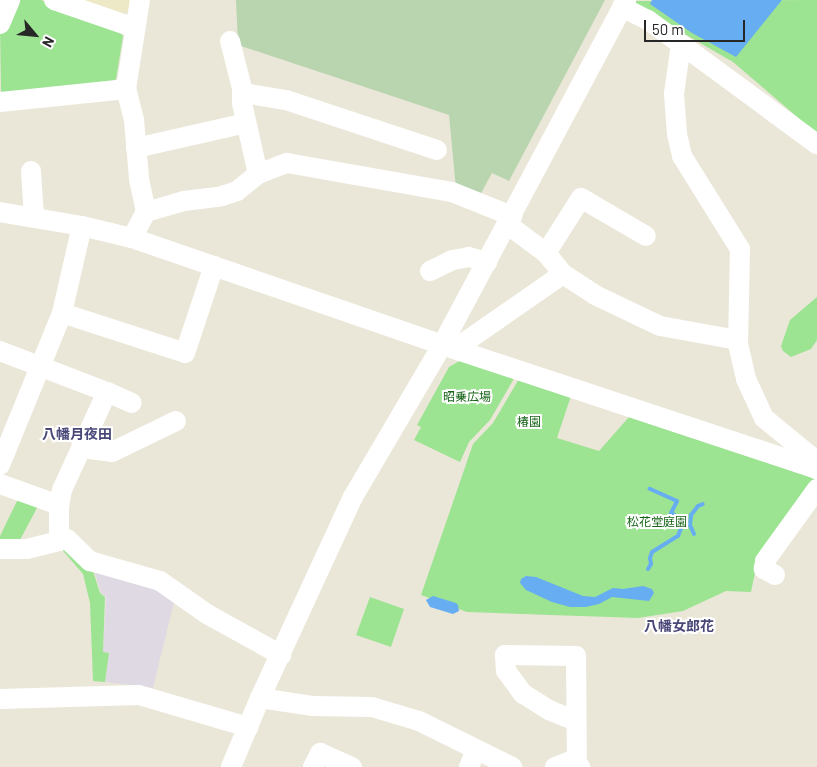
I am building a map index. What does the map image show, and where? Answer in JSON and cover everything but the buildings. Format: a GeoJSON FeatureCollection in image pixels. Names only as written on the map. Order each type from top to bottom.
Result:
{"type":"FeatureCollection","features":[{"type":"Feature","properties":{"kind":"street"},"geometry":{"type":"LineString","coordinates":[[0,24],[10,0]]}},
{"type":"Feature","properties":{"kind":"street"},"geometry":{"type":"LineString","coordinates":[[54,0],[135,28]]}},
{"type":"Feature","properties":{"kind":"street"},"geometry":{"type":"LineString","coordinates":[[132,238],[146,212],[139,178],[134,120],[126,89],[140,0]]}},
{"type":"Feature","properties":{"kind":"street"},"geometry":{"type":"LineString","coordinates":[[231,767],[260,698],[353,497],[448,347],[487,262],[624,3],[817,144]]}},
{"type":"Feature","properties":{"kind":"street"},"geometry":{"type":"LineString","coordinates":[[230,41],[258,174]]}},
{"type":"Feature","properties":{"kind":"street"},"geometry":{"type":"LineString","coordinates":[[681,44],[674,94],[677,134],[682,156],[740,249],[738,340],[746,379],[764,418],[809,455],[816,469]]}},
{"type":"Feature","properties":{"kind":"street"},"geometry":{"type":"LineString","coordinates":[[0,102],[126,89]]}},
{"type":"Feature","properties":{"kind":"street"},"geometry":{"type":"LineString","coordinates":[[242,93],[286,100],[438,150]]}},
{"type":"Feature","properties":{"kind":"street"},"geometry":{"type":"LineString","coordinates":[[136,148],[246,123]]}},
{"type":"Feature","properties":{"kind":"street"},"geometry":{"type":"LineString","coordinates":[[146,212],[184,201],[222,196],[237,191],[258,174],[286,163],[452,192],[509,220],[546,253],[563,274],[594,294],[660,326],[738,340]]}},
{"type":"Feature","properties":{"kind":"street"},"geometry":{"type":"LineString","coordinates":[[31,170],[34,218]]}},
{"type":"Feature","properties":{"kind":"street"},"geometry":{"type":"LineString","coordinates":[[546,253],[581,198],[646,236]]}},
{"type":"Feature","properties":{"kind":"street"},"geometry":{"type":"LineString","coordinates":[[0,212],[82,226],[132,238],[448,347],[816,469]]}},
{"type":"Feature","properties":{"kind":"street"},"geometry":{"type":"LineString","coordinates":[[0,465],[62,313],[82,226]]}},
{"type":"Feature","properties":{"kind":"street"},"geometry":{"type":"LineString","coordinates":[[430,271],[453,260],[469,257],[487,262]]}},
{"type":"Feature","properties":{"kind":"street"},"geometry":{"type":"LineString","coordinates":[[62,313],[185,353],[214,266]]}},
{"type":"Feature","properties":{"kind":"street"},"geometry":{"type":"LineString","coordinates":[[448,347],[563,274]]}},
{"type":"Feature","properties":{"kind":"street"},"geometry":{"type":"LineString","coordinates":[[0,351],[132,403]]}},
{"type":"Feature","properties":{"kind":"street"},"geometry":{"type":"LineString","coordinates":[[59,541],[59,505],[62,490],[107,392]]}},
{"type":"Feature","properties":{"kind":"street"},"geometry":{"type":"LineString","coordinates":[[81,448],[112,452],[176,421]]}},
{"type":"Feature","properties":{"kind":"street"},"geometry":{"type":"LineString","coordinates":[[0,484],[59,505]]}},
{"type":"Feature","properties":{"kind":"street"},"geometry":{"type":"LineString","coordinates":[[775,575],[764,569],[765,560],[817,489]]}},
{"type":"Feature","properties":{"kind":"street"},"geometry":{"type":"LineString","coordinates":[[0,548],[27,549],[67,539],[90,561],[160,581],[207,614],[281,654]]}},
{"type":"Feature","properties":{"kind":"street"},"geometry":{"type":"LineString","coordinates":[[0,700],[139,694],[248,727]]}},
{"type":"Feature","properties":{"kind":"street"},"geometry":{"type":"LineString","coordinates":[[260,698],[313,706],[372,707],[419,721],[473,759],[512,767]]}},
{"type":"Feature","properties":{"kind":"street"},"geometry":{"type":"LineString","coordinates":[[576,721],[578,766]]}},
{"type":"Feature","properties":{"kind":"street"},"geometry":{"type":"LineString","coordinates":[[313,767],[320,753],[352,767]]}},
{"type":"Feature","properties":{"kind":"street"},"geometry":{"type":"LineString","coordinates":[[555,767],[572,761],[578,766]]}},
{"type":"Feature","properties":{"kind":"shaded area"},"geometry":{"type":"Polygon","coordinates":[[[84,0],[132,0],[130,10],[121,14],[84,0]]]}},
{"type":"Feature","properties":{"kind":"shaded area"},"geometry":{"type":"Polygon","coordinates":[[[94,571],[149,584],[175,598],[153,688],[105,682],[109,653],[103,652],[106,597],[101,593],[94,571]]]}},
{"type":"Feature","properties":{"kind":"green space"},"geometry":{"type":"Polygon","coordinates":[[[10,0],[41,0],[120,31],[123,36],[116,79],[109,86],[9,96],[1,91],[0,25],[10,0]]]}},
{"type":"Feature","properties":{"kind":"green space"},"geometry":{"type":"Polygon","coordinates":[[[236,0],[605,0],[509,181],[492,173],[479,197],[456,189],[449,115],[238,45],[236,0]]]}},
{"type":"Feature","properties":{"kind":"green space"},"geometry":{"type":"Polygon","coordinates":[[[817,0],[817,134],[733,62],[643,10],[633,1],[817,0]]]}},
{"type":"Feature","properties":{"kind":"green space"},"geometry":{"type":"Polygon","coordinates":[[[817,297],[817,340],[811,349],[791,357],[783,351],[781,346],[790,320],[817,297]]]}},
{"type":"Feature","properties":{"kind":"green space","name":"昭乗広場"},"geometry":{"type":"Polygon","coordinates":[[[463,359],[516,375],[490,420],[469,442],[460,462],[414,440],[421,427],[417,425],[449,367],[463,359]]]}},
{"type":"Feature","properties":{"kind":"green space","name":"松花堂庭園"},"geometry":{"type":"Polygon","coordinates":[[[519,379],[571,396],[557,438],[599,451],[629,417],[816,479],[757,563],[751,592],[726,591],[683,611],[638,618],[467,612],[421,595],[473,444],[493,423],[519,379]]]}},
{"type":"Feature","properties":{"kind":"green space"},"geometry":{"type":"Polygon","coordinates":[[[20,495],[39,504],[20,540],[0,540],[0,536],[20,495]]]}},
{"type":"Feature","properties":{"kind":"green space"},"geometry":{"type":"Polygon","coordinates":[[[58,545],[93,571],[100,593],[105,597],[103,652],[109,653],[105,682],[93,681],[90,603],[83,574],[58,545]]]}},
{"type":"Feature","properties":{"kind":"green space"},"geometry":{"type":"Polygon","coordinates":[[[370,597],[404,609],[391,647],[356,635],[370,597]]]}},
{"type":"Feature","properties":{"kind":"water"},"geometry":{"type":"Polygon","coordinates":[[[652,0],[782,0],[736,57],[692,33],[650,4],[652,0]]]}},
{"type":"Feature","properties":{"kind":"water"},"geometry":{"type":"Polygon","coordinates":[[[526,576],[536,577],[583,596],[595,597],[613,588],[623,589],[643,586],[652,589],[654,593],[649,601],[612,597],[599,604],[586,607],[570,607],[552,602],[526,590],[520,583],[521,579],[526,576]]]}},
{"type":"Feature","properties":{"kind":"water"},"geometry":{"type":"Polygon","coordinates":[[[433,596],[456,603],[459,611],[453,614],[430,607],[426,600],[433,596]]]}},
{"type":"Feature","properties":{"kind":"waterway"},"geometry":{"type":"LineString","coordinates":[[648,569],[651,564],[652,552],[678,536],[681,528],[678,517],[671,513],[677,501],[650,489]]}},
{"type":"Feature","properties":{"kind":"waterway"},"geometry":{"type":"LineString","coordinates":[[694,534],[690,525],[691,515],[698,506],[703,504]]}},
{"type":"Feature","properties":{"kind":"district","name":"八幡月夜田"},"geometry":{"type":"Point","coordinates":[77,434]}},
{"type":"Feature","properties":{"kind":"district","name":"八幡女郎花"},"geometry":{"type":"Point","coordinates":[679,626]}},
{"type":"Feature","properties":{"kind":"park label","name":"椿園"},"geometry":{"type":"Point","coordinates":[529,422]}}]}
